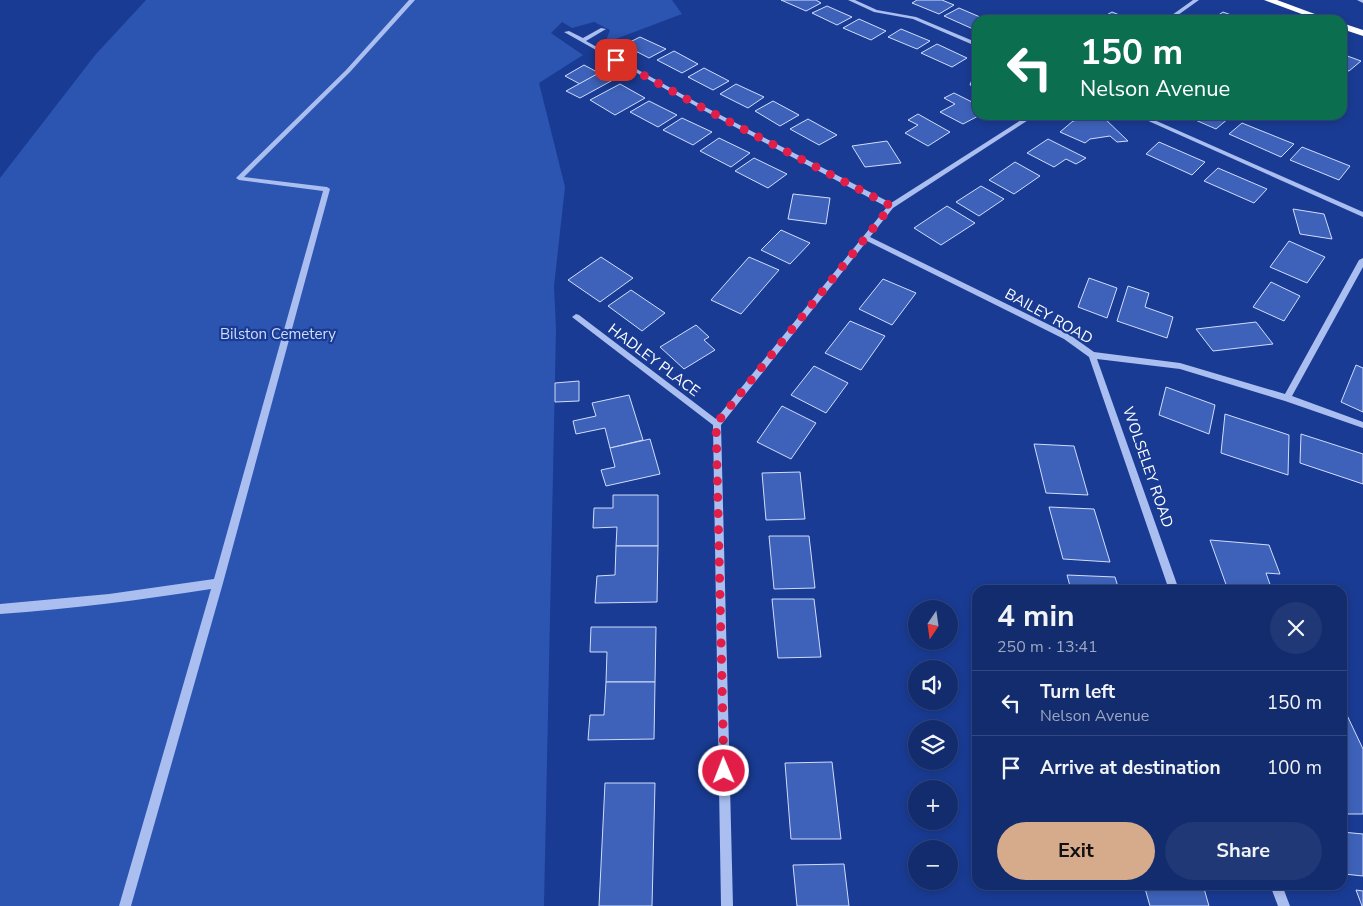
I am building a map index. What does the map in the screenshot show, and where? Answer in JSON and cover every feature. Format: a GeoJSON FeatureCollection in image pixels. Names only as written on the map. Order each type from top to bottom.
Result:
{"type":"FeatureCollection","features":[{"type":"Feature","properties":{"kind":"highway"},"geometry":{"type":"LineString","coordinates":[[1268,0],[1280,2],[1314,15]]}},
{"type":"Feature","properties":{"kind":"highway"},"geometry":{"type":"LineString","coordinates":[[1347,28],[1363,33]]}},
{"type":"Feature","properties":{"kind":"street"},"geometry":{"type":"LineString","coordinates":[[125,906],[218,583],[327,189],[239,178],[348,71],[412,0]]}},
{"type":"Feature","properties":{"kind":"street"},"geometry":{"type":"LineString","coordinates":[[851,0],[876,11],[914,18],[972,42]]}},
{"type":"Feature","properties":{"kind":"street"},"geometry":{"type":"LineString","coordinates":[[1175,15],[1196,0]]}},
{"type":"Feature","properties":{"kind":"street"},"geometry":{"type":"LineString","coordinates":[[582,41],[603,29]]}},
{"type":"Feature","properties":{"kind":"street"},"geometry":{"type":"LineString","coordinates":[[567,32],[703,108],[891,206]]}},
{"type":"Feature","properties":{"kind":"street"},"geometry":{"type":"LineString","coordinates":[[727,906],[716,424],[891,206],[1025,120]]}},
{"type":"Feature","properties":{"kind":"street"},"geometry":{"type":"LineString","coordinates":[[1149,120],[1363,215]]}},
{"type":"Feature","properties":{"kind":"street","name":"BAILEY ROAD"},"geometry":{"type":"LineString","coordinates":[[867,238],[1067,337],[1092,355],[1180,366],[1287,398],[1363,425]]}},
{"type":"Feature","properties":{"kind":"street"},"geometry":{"type":"LineString","coordinates":[[1287,398],[1363,260]]}},
{"type":"Feature","properties":{"kind":"street","name":"HADLEY PLACE"},"geometry":{"type":"LineString","coordinates":[[576,317],[716,424]]}},
{"type":"Feature","properties":{"kind":"street","name":"WOLSELEY ROAD"},"geometry":{"type":"LineString","coordinates":[[1092,355],[1172,585]]}},
{"type":"Feature","properties":{"kind":"street"},"geometry":{"type":"LineString","coordinates":[[0,609],[34,608],[155,594],[218,583]]}},
{"type":"Feature","properties":{"kind":"street"},"geometry":{"type":"LineString","coordinates":[[1278,890],[1284,906]]}},
{"type":"Feature","properties":{"kind":"green space","name":"Bilston Cemetery"},"geometry":{"type":"Polygon","coordinates":[[[146,0],[672,0],[682,14],[605,43],[610,30],[594,22],[572,28],[562,22],[551,33],[583,55],[539,83],[565,187],[554,286],[556,329],[544,906],[0,906],[0,178],[96,54],[146,0]]]}},
{"type":"Feature","properties":{"kind":"building"},"geometry":{"type":"Polygon","coordinates":[[[781,0],[816,0],[821,3],[806,11],[781,0]]]}},
{"type":"Feature","properties":{"kind":"building"},"geometry":{"type":"Polygon","coordinates":[[[917,0],[942,0],[954,5],[939,14],[912,3],[917,0]]]}},
{"type":"Feature","properties":{"kind":"building"},"geometry":{"type":"Polygon","coordinates":[[[827,6],[852,17],[837,25],[812,13],[827,6]]]}},
{"type":"Feature","properties":{"kind":"building"},"geometry":{"type":"Polygon","coordinates":[[[959,8],[975,15],[972,15],[972,29],[944,16],[959,8]]]}},
{"type":"Feature","properties":{"kind":"building"},"geometry":{"type":"Polygon","coordinates":[[[1112,12],[1120,15],[1106,15],[1112,12]]]}},
{"type":"Feature","properties":{"kind":"building"},"geometry":{"type":"Polygon","coordinates":[[[1223,12],[1231,15],[1218,15],[1223,12]]]}},
{"type":"Feature","properties":{"kind":"building"},"geometry":{"type":"Polygon","coordinates":[[[859,19],[886,31],[871,40],[843,28],[859,19]]]}},
{"type":"Feature","properties":{"kind":"building"},"geometry":{"type":"Polygon","coordinates":[[[901,29],[930,41],[917,49],[888,37],[901,29]]]}},
{"type":"Feature","properties":{"kind":"building"},"geometry":{"type":"Polygon","coordinates":[[[640,37],[666,49],[649,58],[624,45],[640,37]]]}},
{"type":"Feature","properties":{"kind":"building"},"geometry":{"type":"Polygon","coordinates":[[[937,44],[967,58],[952,67],[921,53],[937,44]]]}},
{"type":"Feature","properties":{"kind":"building"},"geometry":{"type":"Polygon","coordinates":[[[674,51],[698,64],[682,73],[657,60],[674,51]]]}},
{"type":"Feature","properties":{"kind":"building"},"geometry":{"type":"Polygon","coordinates":[[[1347,56],[1361,61],[1349,71],[1347,70],[1347,56]]]}},
{"type":"Feature","properties":{"kind":"building"},"geometry":{"type":"Polygon","coordinates":[[[584,65],[599,73],[580,84],[565,76],[584,65]]]}},
{"type":"Feature","properties":{"kind":"building"},"geometry":{"type":"Polygon","coordinates":[[[704,68],[729,81],[713,90],[688,77],[704,68]]]}},
{"type":"Feature","properties":{"kind":"building"},"geometry":{"type":"Polygon","coordinates":[[[599,73],[613,80],[580,98],[566,91],[599,73]]]}},
{"type":"Feature","properties":{"kind":"building"},"geometry":{"type":"Polygon","coordinates":[[[620,84],[645,98],[615,115],[590,100],[620,84]]]}},
{"type":"Feature","properties":{"kind":"building"},"geometry":{"type":"Polygon","coordinates":[[[736,84],[764,97],[748,108],[720,94],[736,84]]]}},
{"type":"Feature","properties":{"kind":"building"},"geometry":{"type":"Polygon","coordinates":[[[954,93],[972,102],[972,119],[963,124],[940,112],[955,104],[944,98],[954,93]]]}},
{"type":"Feature","properties":{"kind":"building"},"geometry":{"type":"Polygon","coordinates":[[[649,101],[677,115],[658,127],[630,112],[649,101]]]}},
{"type":"Feature","properties":{"kind":"building"},"geometry":{"type":"Polygon","coordinates":[[[773,101],[799,115],[780,126],[755,111],[773,101]]]}},
{"type":"Feature","properties":{"kind":"building"},"geometry":{"type":"Polygon","coordinates":[[[918,114],[950,132],[928,146],[905,133],[918,125],[908,120],[918,114]]]}},
{"type":"Feature","properties":{"kind":"building"},"geometry":{"type":"Polygon","coordinates":[[[682,118],[712,132],[693,145],[663,130],[682,118]]]}},
{"type":"Feature","properties":{"kind":"building"},"geometry":{"type":"Polygon","coordinates":[[[808,119],[837,135],[819,145],[790,129],[808,119]]]}},
{"type":"Feature","properties":{"kind":"building"},"geometry":{"type":"Polygon","coordinates":[[[1106,120],[1128,141],[1117,142],[1110,136],[1090,139],[1085,143],[1060,132],[1073,121],[1106,120]]]}},
{"type":"Feature","properties":{"kind":"building"},"geometry":{"type":"Polygon","coordinates":[[[1195,120],[1227,120],[1216,129],[1195,120]]]}},
{"type":"Feature","properties":{"kind":"building"},"geometry":{"type":"Polygon","coordinates":[[[1242,123],[1294,144],[1281,157],[1229,134],[1242,123]]]}},
{"type":"Feature","properties":{"kind":"building"},"geometry":{"type":"Polygon","coordinates":[[[719,138],[750,153],[731,167],[700,151],[719,138]]]}},
{"type":"Feature","properties":{"kind":"building"},"geometry":{"type":"Polygon","coordinates":[[[1048,139],[1086,158],[1076,164],[1066,159],[1054,167],[1027,153],[1048,139]]]}},
{"type":"Feature","properties":{"kind":"building"},"geometry":{"type":"Polygon","coordinates":[[[887,141],[901,163],[865,167],[852,146],[887,141]]]}},
{"type":"Feature","properties":{"kind":"building"},"geometry":{"type":"Polygon","coordinates":[[[1159,142],[1205,162],[1192,175],[1146,154],[1159,142]]]}},
{"type":"Feature","properties":{"kind":"building"},"geometry":{"type":"Polygon","coordinates":[[[1302,147],[1350,166],[1339,180],[1290,160],[1302,147]]]}},
{"type":"Feature","properties":{"kind":"building"},"geometry":{"type":"Polygon","coordinates":[[[754,158],[787,174],[768,188],[735,171],[754,158]]]}},
{"type":"Feature","properties":{"kind":"building"},"geometry":{"type":"Polygon","coordinates":[[[1015,162],[1040,176],[1014,194],[989,180],[1015,162]]]}},
{"type":"Feature","properties":{"kind":"building"},"geometry":{"type":"Polygon","coordinates":[[[1218,168],[1267,189],[1254,203],[1204,181],[1218,168]]]}},
{"type":"Feature","properties":{"kind":"building"},"geometry":{"type":"Polygon","coordinates":[[[981,186],[1004,199],[979,216],[956,202],[981,186]]]}},
{"type":"Feature","properties":{"kind":"building"},"geometry":{"type":"Polygon","coordinates":[[[793,194],[830,198],[826,224],[788,219],[793,194]]]}},
{"type":"Feature","properties":{"kind":"building"},"geometry":{"type":"Polygon","coordinates":[[[947,206],[975,223],[941,245],[914,228],[947,206]]]}},
{"type":"Feature","properties":{"kind":"building"},"geometry":{"type":"Polygon","coordinates":[[[1293,209],[1324,214],[1332,239],[1300,234],[1293,209]]]}},
{"type":"Feature","properties":{"kind":"building"},"geometry":{"type":"Polygon","coordinates":[[[781,230],[810,243],[790,264],[761,250],[781,230]]]}},
{"type":"Feature","properties":{"kind":"building"},"geometry":{"type":"Polygon","coordinates":[[[1289,241],[1325,257],[1307,283],[1270,267],[1289,241]]]}},
{"type":"Feature","properties":{"kind":"building"},"geometry":{"type":"Polygon","coordinates":[[[601,257],[633,278],[600,302],[568,280],[601,257]]]}},
{"type":"Feature","properties":{"kind":"building"},"geometry":{"type":"Polygon","coordinates":[[[749,257],[779,270],[741,314],[711,300],[749,257]]]}},
{"type":"Feature","properties":{"kind":"building"},"geometry":{"type":"Polygon","coordinates":[[[1089,278],[1117,288],[1107,318],[1078,307],[1089,278]]]}},
{"type":"Feature","properties":{"kind":"building"},"geometry":{"type":"Polygon","coordinates":[[[883,279],[916,293],[892,325],[859,309],[883,279]]]}},
{"type":"Feature","properties":{"kind":"building"},"geometry":{"type":"Polygon","coordinates":[[[1271,282],[1300,296],[1284,321],[1253,307],[1271,282]]]}},
{"type":"Feature","properties":{"kind":"building"},"geometry":{"type":"Polygon","coordinates":[[[1128,286],[1149,293],[1145,307],[1173,317],[1167,338],[1117,321],[1128,286]]]}},
{"type":"Feature","properties":{"kind":"building"},"geometry":{"type":"Polygon","coordinates":[[[631,290],[665,313],[642,331],[608,306],[631,290]]]}},
{"type":"Feature","properties":{"kind":"building"},"geometry":{"type":"Polygon","coordinates":[[[850,321],[885,336],[861,370],[825,353],[850,321]]]}},
{"type":"Feature","properties":{"kind":"building"},"geometry":{"type":"Polygon","coordinates":[[[1256,322],[1273,344],[1213,351],[1196,329],[1256,322]]]}},
{"type":"Feature","properties":{"kind":"building"},"geometry":{"type":"Polygon","coordinates":[[[696,325],[709,337],[704,340],[715,350],[684,369],[660,347],[696,325]]]}},
{"type":"Feature","properties":{"kind":"building"},"geometry":{"type":"Polygon","coordinates":[[[1356,365],[1363,368],[1363,412],[1341,402],[1356,365]]]}},
{"type":"Feature","properties":{"kind":"building"},"geometry":{"type":"Polygon","coordinates":[[[814,366],[848,383],[826,413],[791,395],[814,366]]]}},
{"type":"Feature","properties":{"kind":"building"},"geometry":{"type":"Polygon","coordinates":[[[579,381],[579,401],[555,402],[555,383],[579,381]]]}},
{"type":"Feature","properties":{"kind":"building"},"geometry":{"type":"Polygon","coordinates":[[[1166,387],[1215,405],[1209,434],[1159,415],[1166,387]]]}},
{"type":"Feature","properties":{"kind":"building"},"geometry":{"type":"Polygon","coordinates":[[[629,395],[643,440],[610,448],[605,428],[576,434],[573,421],[596,416],[592,403],[629,395]]]}},
{"type":"Feature","properties":{"kind":"building"},"geometry":{"type":"Polygon","coordinates":[[[782,406],[816,423],[791,459],[757,442],[782,406]]]}},
{"type":"Feature","properties":{"kind":"building"},"geometry":{"type":"Polygon","coordinates":[[[1225,414],[1289,435],[1288,475],[1221,453],[1225,414]]]}},
{"type":"Feature","properties":{"kind":"building"},"geometry":{"type":"Polygon","coordinates":[[[1301,434],[1363,454],[1363,484],[1300,463],[1301,434]]]}},
{"type":"Feature","properties":{"kind":"building"},"geometry":{"type":"Polygon","coordinates":[[[650,439],[660,474],[606,486],[601,470],[615,467],[610,448],[650,439]]]}},
{"type":"Feature","properties":{"kind":"building"},"geometry":{"type":"Polygon","coordinates":[[[1034,444],[1074,446],[1088,495],[1046,493],[1034,444]]]}},
{"type":"Feature","properties":{"kind":"building"},"geometry":{"type":"Polygon","coordinates":[[[800,472],[805,519],[766,520],[762,473],[800,472]]]}},
{"type":"Feature","properties":{"kind":"building"},"geometry":{"type":"Polygon","coordinates":[[[613,495],[658,495],[658,546],[616,546],[617,527],[593,528],[594,508],[613,508],[613,495]]]}},
{"type":"Feature","properties":{"kind":"building"},"geometry":{"type":"Polygon","coordinates":[[[1049,507],[1094,509],[1110,562],[1063,559],[1049,507]]]}},
{"type":"Feature","properties":{"kind":"building"},"geometry":{"type":"Polygon","coordinates":[[[769,536],[809,536],[815,588],[774,589],[769,536]]]}},
{"type":"Feature","properties":{"kind":"building"},"geometry":{"type":"Polygon","coordinates":[[[1210,540],[1269,545],[1280,574],[1266,573],[1270,585],[1226,585],[1210,540]]]}},
{"type":"Feature","properties":{"kind":"building"},"geometry":{"type":"Polygon","coordinates":[[[616,546],[658,546],[657,602],[595,603],[597,576],[615,575],[616,546]]]}},
{"type":"Feature","properties":{"kind":"building"},"geometry":{"type":"Polygon","coordinates":[[[1067,575],[1115,577],[1117,585],[1070,585],[1067,575]]]}},
{"type":"Feature","properties":{"kind":"building"},"geometry":{"type":"Polygon","coordinates":[[[772,599],[814,599],[821,657],[778,658],[772,599]]]}},
{"type":"Feature","properties":{"kind":"building"},"geometry":{"type":"Polygon","coordinates":[[[591,627],[656,627],[655,682],[606,682],[607,652],[590,652],[591,627]]]}},
{"type":"Feature","properties":{"kind":"building"},"geometry":{"type":"Polygon","coordinates":[[[606,682],[655,682],[654,739],[588,740],[590,715],[604,715],[606,682]]]}},
{"type":"Feature","properties":{"kind":"building"},"geometry":{"type":"Polygon","coordinates":[[[1347,715],[1363,749],[1363,814],[1347,814],[1347,715]]]}},
{"type":"Feature","properties":{"kind":"building"},"geometry":{"type":"Polygon","coordinates":[[[832,762],[841,839],[791,839],[785,763],[832,762]]]}},
{"type":"Feature","properties":{"kind":"building"},"geometry":{"type":"Polygon","coordinates":[[[605,783],[655,783],[652,906],[599,906],[605,783]]]}},
{"type":"Feature","properties":{"kind":"building"},"geometry":{"type":"Polygon","coordinates":[[[1347,832],[1363,834],[1363,876],[1347,874],[1347,832]]]}},
{"type":"Feature","properties":{"kind":"building"},"geometry":{"type":"Polygon","coordinates":[[[844,864],[849,906],[797,906],[793,865],[844,864]]]}},
{"type":"Feature","properties":{"kind":"building"},"geometry":{"type":"Polygon","coordinates":[[[1145,890],[1204,890],[1209,906],[1150,906],[1145,890]]]}},
{"type":"Feature","properties":{"kind":"building"},"geometry":{"type":"Polygon","coordinates":[[[1356,890],[1363,891],[1363,906],[1362,906],[1356,890]]]}},
{"type":"Feature","properties":{"kind":"route"},"geometry":{"type":"LineString","coordinates":[[616,60],[703,108],[891,206],[716,424],[724,771]]}}]}
